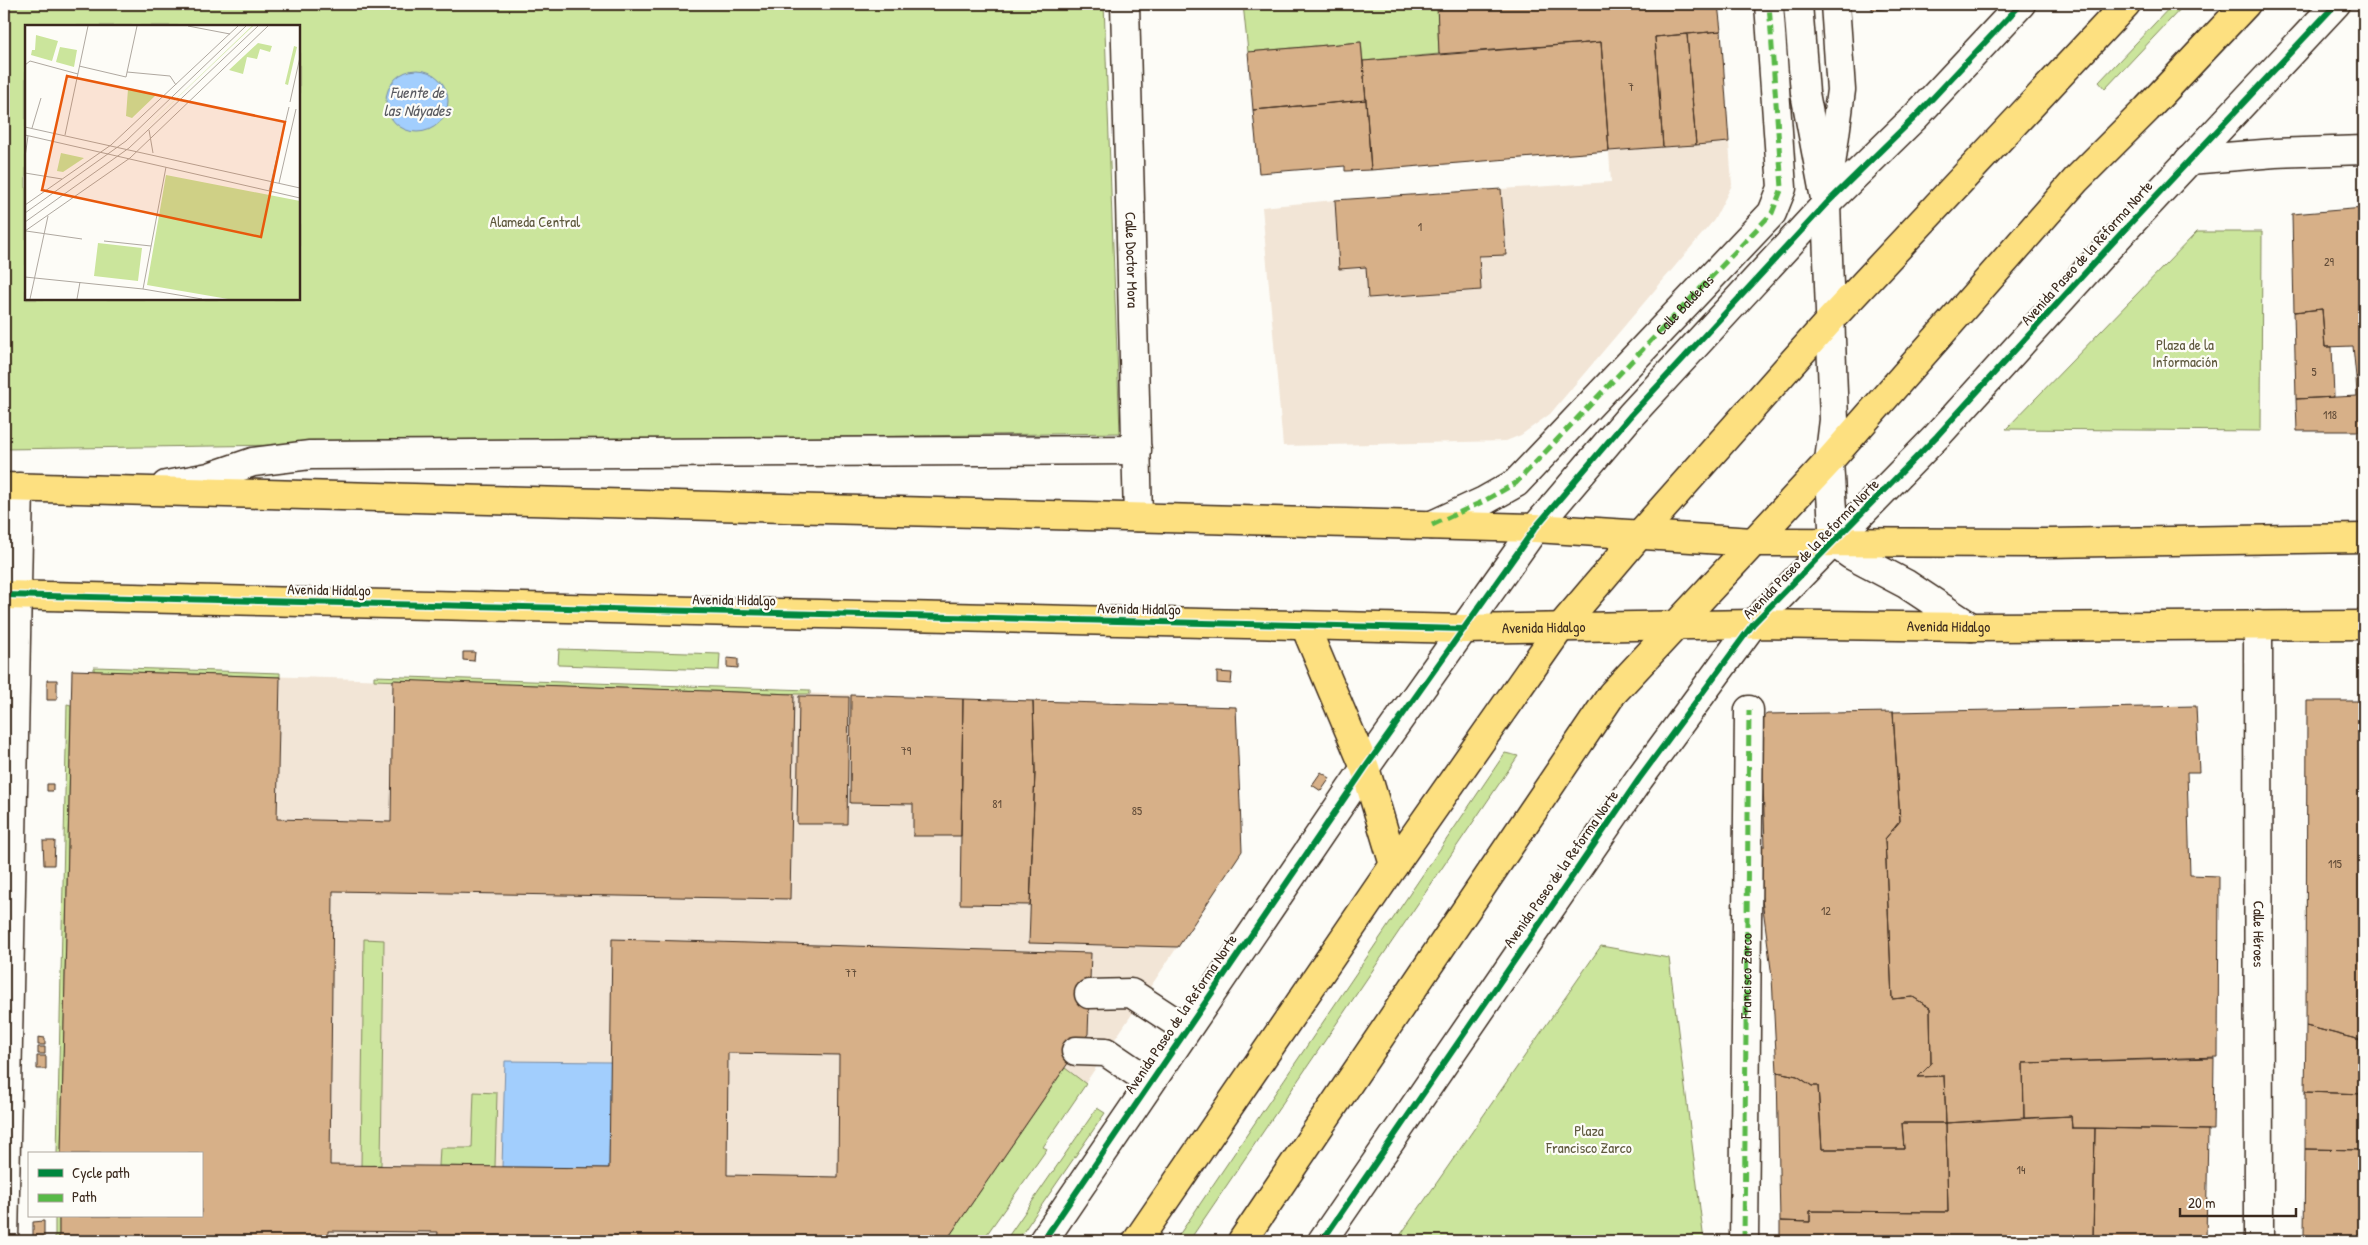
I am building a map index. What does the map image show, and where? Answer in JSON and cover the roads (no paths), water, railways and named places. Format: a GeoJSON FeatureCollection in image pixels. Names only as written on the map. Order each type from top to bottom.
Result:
{"type":"FeatureCollection","features":[{"type":"Feature","properties":{"kind":"main road"},"geometry":{"type":"LineString","coordinates":[[1137,1241],[1394,865],[1560,628],[1640,534],[1830,319],[2126,4]]}},
{"type":"Feature","properties":{"kind":"main road"},"geometry":{"type":"LineString","coordinates":[[1242,1241],[1579,740],[1612,694],[1829,461],[2076,180],[2147,109],[2246,4]]}},
{"type":"Feature","properties":{"kind":"main road"},"geometry":{"type":"LineString","coordinates":[[11,487],[1535,528],[1754,542],[1834,543],[2364,538]]}},
{"type":"Feature","properties":{"kind":"main road","name":"Avenida Hidalgo"},"geometry":{"type":"LineString","coordinates":[[10,595],[1464,629],[1753,624],[1971,627],[2364,625]]}},
{"type":"Feature","properties":{"kind":"main road"},"geometry":{"type":"LineString","coordinates":[[1306,626],[1364,768],[1394,865]]}},
{"type":"Feature","properties":{"kind":"street","name":"Calle Doctor Mora"},"geometry":{"type":"LineString","coordinates":[[1125,4],[1138,517]]}},
{"type":"Feature","properties":{"kind":"street","name":"Calle Balderas"},"geometry":{"type":"LineString","coordinates":[[1432,525],[1484,502],[1516,484],[1772,213],[1782,188],[1769,4]]}},
{"type":"Feature","properties":{"kind":"street"},"geometry":{"type":"LineString","coordinates":[[1798,4],[1805,93],[1826,204],[1834,420],[1829,461],[1834,543],[1851,555],[1906,584],[1971,627]]}},
{"type":"Feature","properties":{"kind":"street"},"geometry":{"type":"LineString","coordinates":[[1826,204],[1841,90],[1835,4]]}},
{"type":"Feature","properties":{"kind":"street","name":"Avenida Paseo de la Reforma Norte"},"geometry":{"type":"LineString","coordinates":[[1042,1241],[1364,768],[1535,528],[1631,415],[1826,204],[1916,116],[2021,4]]}},
{"type":"Feature","properties":{"kind":"street","name":"Avenida Paseo de la Reforma Norte"},"geometry":{"type":"LineString","coordinates":[[1322,1241],[1633,787],[1753,624],[1938,436],[2189,160],[2336,4]]}},
{"type":"Feature","properties":{"kind":"street"},"geometry":{"type":"LineString","coordinates":[[2189,160],[2275,153],[2364,150]]}},
{"type":"Feature","properties":{"kind":"street"},"geometry":{"type":"LineString","coordinates":[[138,490],[209,477],[253,462],[310,455],[1137,450]]}},
{"type":"Feature","properties":{"kind":"street"},"geometry":{"type":"LineString","coordinates":[[4,1241],[11,487]]}},
{"type":"Feature","properties":{"kind":"street","name":"Calle Héroes"},"geometry":{"type":"LineString","coordinates":[[2258,625],[2259,1241]]}},
{"type":"Feature","properties":{"kind":"street","name":"Francisco Zarco"},"geometry":{"type":"LineString","coordinates":[[1744,1241],[1749,710]]}},
{"type":"Feature","properties":{"kind":"street"},"geometry":{"type":"LineString","coordinates":[[1089,994],[1131,993],[1186,1029]]}},
{"type":"Feature","properties":{"kind":"street"},"geometry":{"type":"LineString","coordinates":[[1076,1051],[1106,1052],[1150,1082]]}},
{"type":"Feature","properties":{"kind":"water","name":"Fuente de las Náyades"},"geometry":{"type":"Polygon","coordinates":[[[417,70],[429,73],[439,79],[445,89],[448,101],[445,113],[439,123],[429,129],[417,132],[405,129],[395,123],[389,113],[386,101],[389,89],[395,79],[405,73],[417,70]]]}},
{"type":"Feature","properties":{"kind":"water"},"geometry":{"type":"Polygon","coordinates":[[[505,1061],[611,1062],[609,1168],[502,1167],[505,1061]]]}},
{"type":"Feature","properties":{"kind":"park label","name":"Alameda Central"},"geometry":{"type":"Point","coordinates":[535,222]}},
{"type":"Feature","properties":{"kind":"park label","name":"Plaza de la Información"},"geometry":{"type":"Point","coordinates":[2185,354]}},
{"type":"Feature","properties":{"kind":"park label","name":"Plaza Francisco Zarco"},"geometry":{"type":"Point","coordinates":[1589,1140]}}]}
